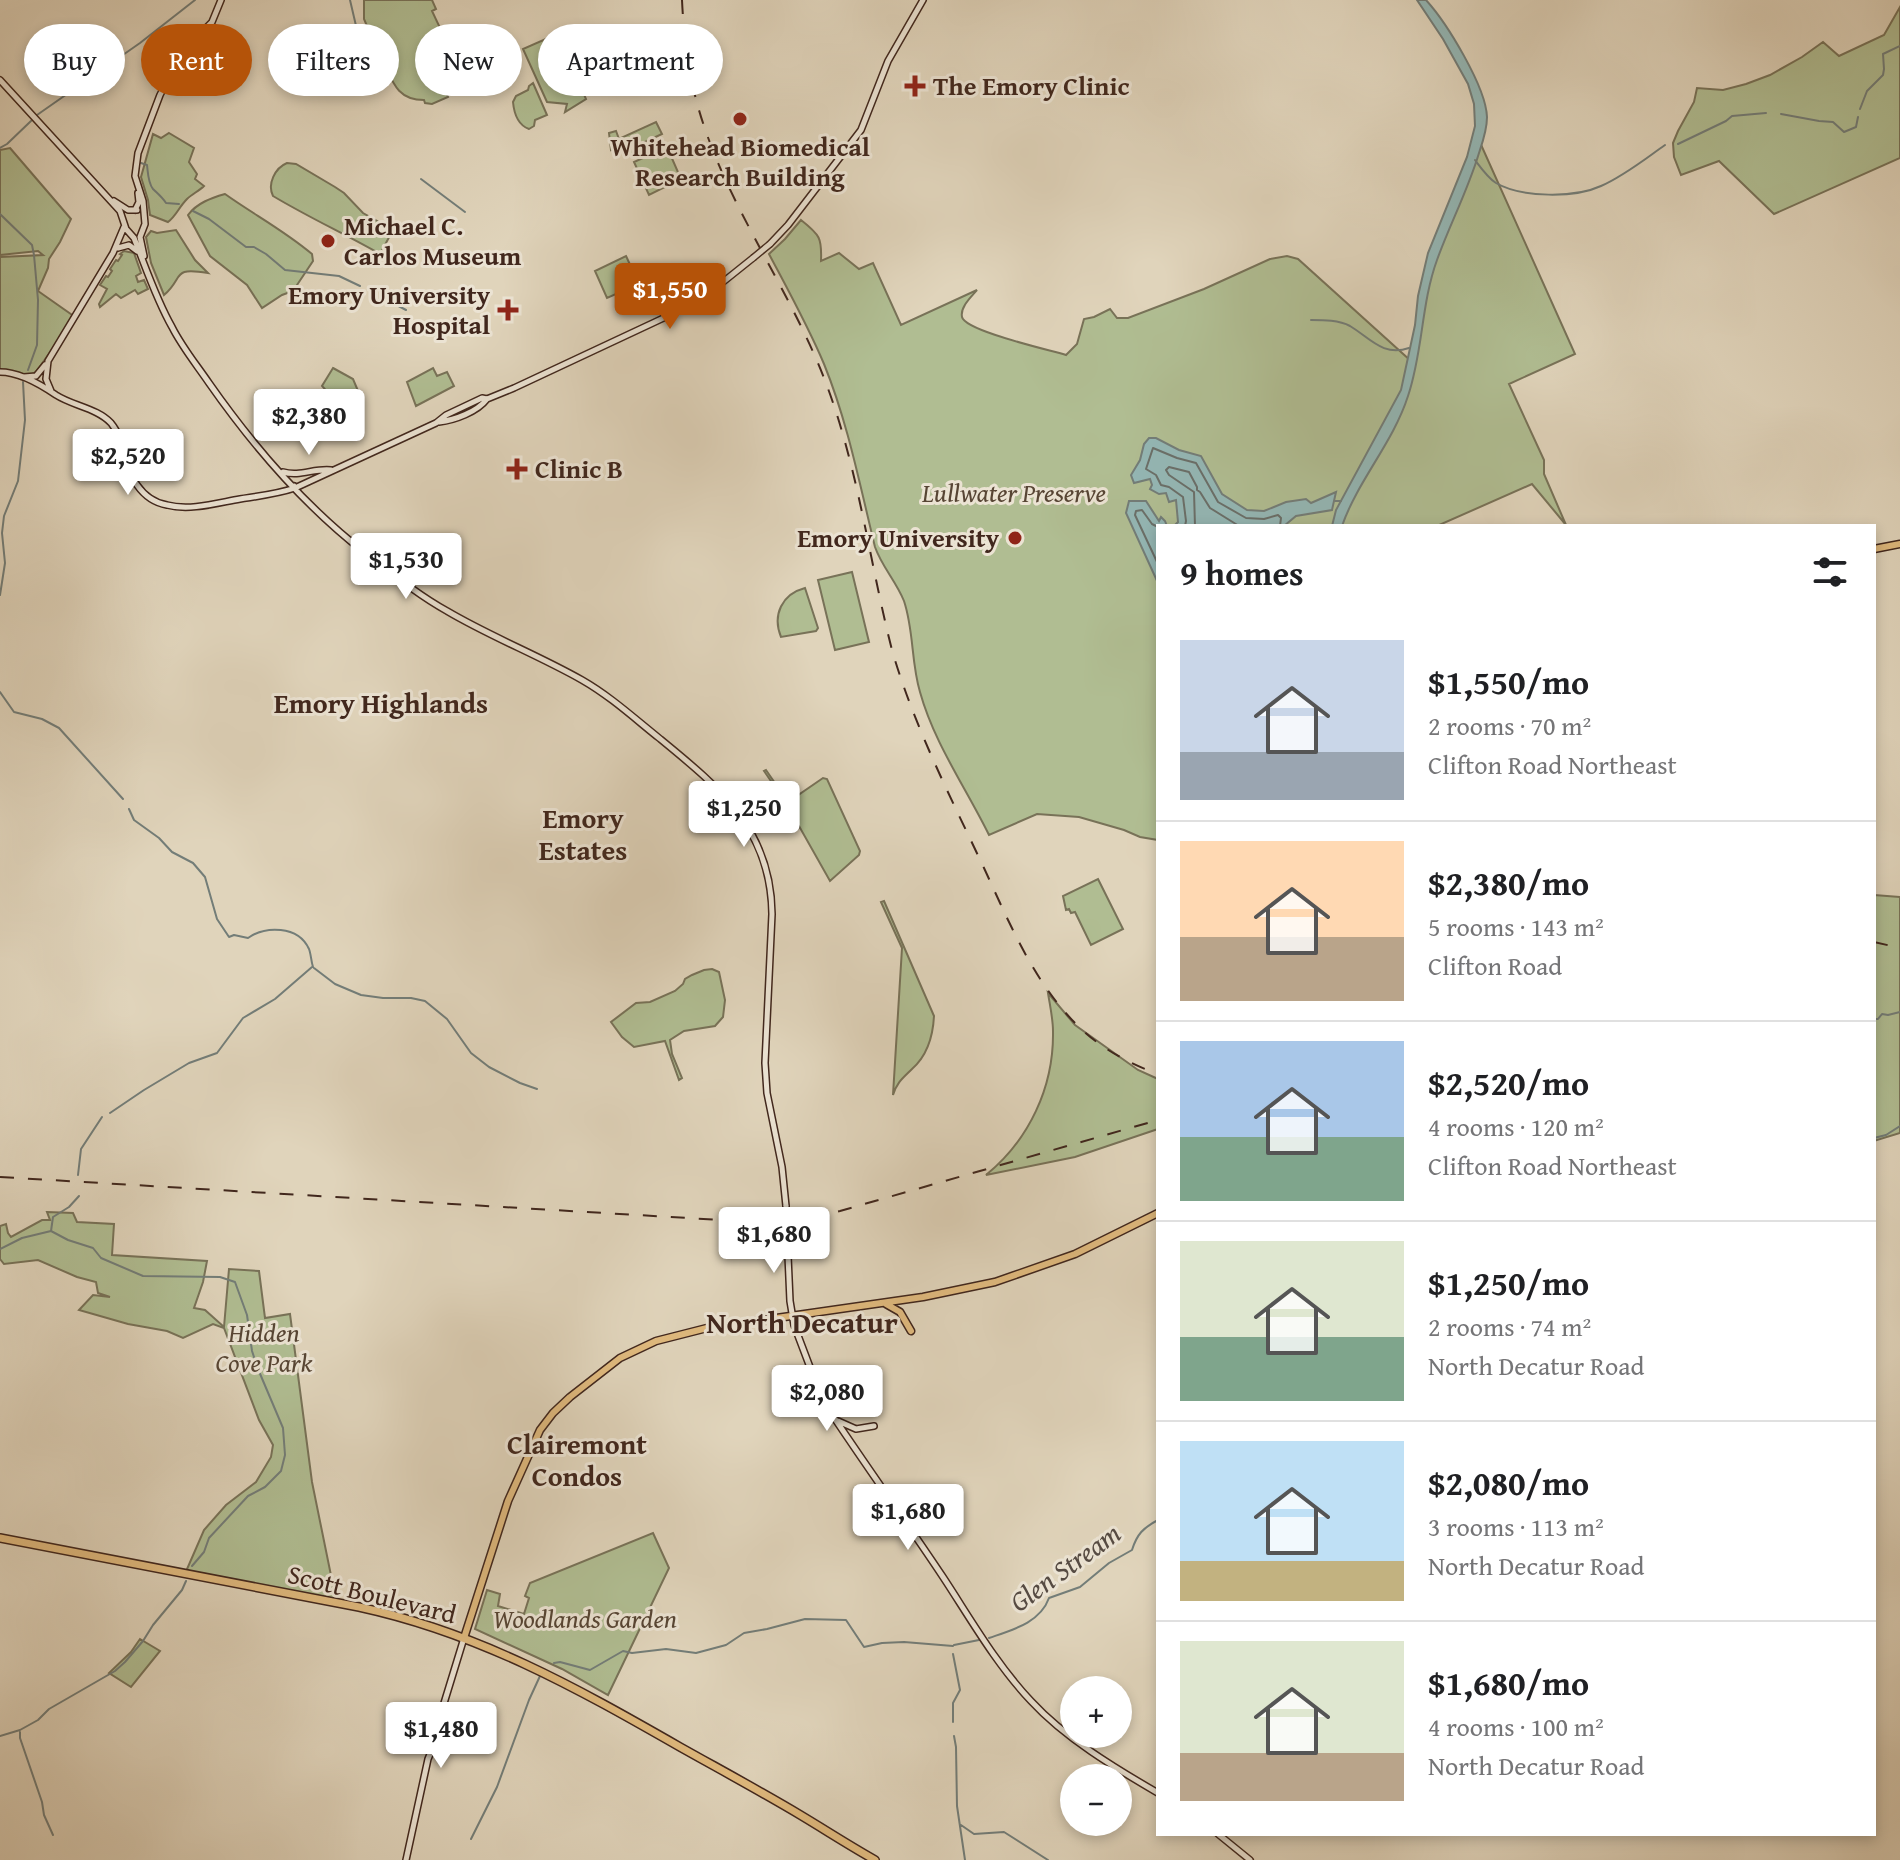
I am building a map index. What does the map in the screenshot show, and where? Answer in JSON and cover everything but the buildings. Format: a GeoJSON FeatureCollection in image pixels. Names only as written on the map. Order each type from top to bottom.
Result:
{"type":"FeatureCollection","features":[{"type":"Feature","properties":{"kind":"highway","name":"Scott Boulevard"},"geometry":{"type":"LineString","coordinates":[[0,1538],[359,1607],[464,1638],[526,1663],[589,1695],[875,1860]]}},
{"type":"Feature","properties":{"kind":"main road"},"geometry":{"type":"LineString","coordinates":[[0,372],[23,377],[109,421],[119,436],[135,484],[162,504],[182,507],[202,505],[295,488],[436,423],[449,421],[482,405],[487,399],[687,307],[713,290],[770,244],[788,225],[861,130],[888,61],[923,0]]}},
{"type":"Feature","properties":{"kind":"main road"},"geometry":{"type":"LineString","coordinates":[[115,251],[126,215],[139,202],[135,170],[138,153],[160,95],[174,68],[191,43],[214,19],[220,5]]}},
{"type":"Feature","properties":{"kind":"main road"},"geometry":{"type":"LineString","coordinates":[[0,80],[120,211],[178,338],[224,405],[295,488],[362,551],[435,604],[569,673],[609,698],[692,765],[741,816],[760,849],[768,874],[772,914],[765,1063],[767,1093],[782,1167],[792,1316],[814,1381],[836,1419],[988,1645],[1026,1695],[1078,1741],[1156,1792]]}},
{"type":"Feature","properties":{"kind":"main road"},"geometry":{"type":"LineString","coordinates":[[136,183],[143,197],[145,224],[140,240],[146,268]]}},
{"type":"Feature","properties":{"kind":"main road"},"geometry":{"type":"LineString","coordinates":[[106,196],[144,215]]}},
{"type":"Feature","properties":{"kind":"main road"},"geometry":{"type":"LineString","coordinates":[[23,377],[36,376],[115,251],[131,233],[143,230]]}},
{"type":"Feature","properties":{"kind":"main road"},"geometry":{"type":"LineString","coordinates":[[115,251],[129,245],[141,256]]}},
{"type":"Feature","properties":{"kind":"main road"},"geometry":{"type":"LineString","coordinates":[[48,361],[46,379],[51,391]]}},
{"type":"Feature","properties":{"kind":"main road"},"geometry":{"type":"LineString","coordinates":[[304,483],[351,462]]}},
{"type":"Feature","properties":{"kind":"main road"},"geometry":{"type":"LineString","coordinates":[[281,472],[298,475],[320,469],[332,471]]}},
{"type":"Feature","properties":{"kind":"main road"},"geometry":{"type":"LineString","coordinates":[[1876,549],[1900,544]]}},
{"type":"Feature","properties":{"kind":"main road"},"geometry":{"type":"LineString","coordinates":[[406,1860],[428,1759],[439,1733],[437,1726],[508,1501],[534,1441],[553,1413],[591,1380],[620,1358],[656,1341],[707,1328],[883,1303],[1001,1280],[1075,1254],[1156,1214]]}},
{"type":"Feature","properties":{"kind":"main road"},"geometry":{"type":"LineString","coordinates":[[883,1303],[900,1312],[911,1331]]}},
{"type":"Feature","properties":{"kind":"main road"},"geometry":{"type":"LineString","coordinates":[[836,1419],[856,1429],[874,1426]]}},
{"type":"Feature","properties":{"kind":"main road"},"geometry":{"type":"LineString","coordinates":[[1220,1836],[1250,1860]]}},
{"type":"Feature","properties":{"kind":"green space"},"geometry":{"type":"Polygon","coordinates":[[[364,0],[432,0],[436,9],[432,11],[438,24],[415,24],[415,96],[448,97],[432,104],[402,94],[399,90],[399,24],[366,24],[364,0]]]}},
{"type":"Feature","properties":{"kind":"green space"},"geometry":{"type":"Polygon","coordinates":[[[1900,7],[1900,158],[1774,214],[1719,161],[1681,175],[1674,157],[1673,143],[1694,102],[1697,88],[1723,90],[1746,84],[1770,75],[1823,42],[1839,56],[1884,35],[1900,7]]]}},
{"type":"Feature","properties":{"kind":"green space"},"geometry":{"type":"Polygon","coordinates":[[[538,42],[538,82],[523,49],[538,42]]]}},
{"type":"Feature","properties":{"kind":"green space"},"geometry":{"type":"Polygon","coordinates":[[[533,83],[547,115],[535,120],[534,126],[529,129],[517,118],[513,102],[533,83]]]}},
{"type":"Feature","properties":{"kind":"green space"},"geometry":{"type":"Polygon","coordinates":[[[544,96],[585,96],[586,99],[565,112],[567,104],[547,102],[544,96]]]}},
{"type":"Feature","properties":{"kind":"green space"},"geometry":{"type":"Polygon","coordinates":[[[656,122],[662,134],[636,146],[638,152],[630,156],[624,145],[611,150],[609,133],[616,131],[619,139],[656,122]]]}},
{"type":"Feature","properties":{"kind":"green space"},"geometry":{"type":"Polygon","coordinates":[[[169,133],[194,148],[189,162],[197,174],[195,179],[204,186],[187,199],[168,222],[150,215],[141,177],[153,134],[161,138],[169,133]]]}},
{"type":"Feature","properties":{"kind":"green space","name":"Lullwater Preserve"},"geometry":{"type":"Polygon","coordinates":[[[1478,138],[1575,354],[1509,384],[1544,460],[1544,474],[1566,524],[1532,484],[1442,524],[1156,524],[1156,840],[1079,817],[1037,814],[989,835],[926,711],[917,681],[904,601],[875,547],[840,409],[824,364],[769,254],[801,220],[818,238],[821,261],[839,253],[859,269],[873,263],[901,325],[977,290],[963,310],[962,317],[967,322],[992,334],[1066,355],[1077,344],[1084,319],[1110,309],[1117,318],[1128,318],[1270,259],[1287,256],[1298,259],[1411,361],[1425,287],[1478,138]]]}},
{"type":"Feature","properties":{"kind":"green space"},"geometry":{"type":"Polygon","coordinates":[[[667,147],[681,179],[649,195],[634,162],[667,147]]]}},
{"type":"Feature","properties":{"kind":"green space"},"geometry":{"type":"Polygon","coordinates":[[[10,148],[71,219],[49,259],[38,291],[75,317],[36,372],[28,375],[0,375],[0,257],[43,255],[38,251],[0,255],[0,150],[10,148]]]}},
{"type":"Feature","properties":{"kind":"green space"},"geometry":{"type":"Polygon","coordinates":[[[287,163],[296,164],[335,187],[363,213],[393,230],[380,254],[273,196],[273,177],[287,163]]]}},
{"type":"Feature","properties":{"kind":"green space"},"geometry":{"type":"Polygon","coordinates":[[[225,194],[312,254],[313,261],[293,291],[262,308],[247,285],[210,256],[188,215],[200,204],[225,194]]]}},
{"type":"Feature","properties":{"kind":"green space"},"geometry":{"type":"Polygon","coordinates":[[[176,230],[195,260],[208,273],[183,273],[164,295],[151,263],[146,237],[151,231],[176,230]]]}},
{"type":"Feature","properties":{"kind":"green space"},"geometry":{"type":"Polygon","coordinates":[[[124,251],[134,253],[141,273],[136,276],[138,282],[144,280],[148,289],[138,294],[135,290],[121,298],[116,294],[100,307],[107,289],[100,285],[124,251]]]}},
{"type":"Feature","properties":{"kind":"green space"},"geometry":{"type":"Polygon","coordinates":[[[626,256],[639,284],[607,298],[595,271],[626,256]]]}},
{"type":"Feature","properties":{"kind":"green space"},"geometry":{"type":"Polygon","coordinates":[[[333,368],[353,379],[361,398],[344,411],[322,386],[333,368]]]}},
{"type":"Feature","properties":{"kind":"green space"},"geometry":{"type":"Polygon","coordinates":[[[433,368],[437,376],[447,372],[454,386],[416,406],[407,382],[433,368]]]}},
{"type":"Feature","properties":{"kind":"green space"},"geometry":{"type":"Polygon","coordinates":[[[852,572],[869,642],[835,650],[818,580],[852,572]]]}},
{"type":"Feature","properties":{"kind":"green space"},"geometry":{"type":"Polygon","coordinates":[[[805,588],[818,628],[816,631],[781,637],[778,621],[781,606],[790,595],[805,588]]]}},
{"type":"Feature","properties":{"kind":"green space"},"geometry":{"type":"Polygon","coordinates":[[[764,771],[788,802],[823,778],[827,779],[860,851],[830,881],[786,803],[764,771]]]}},
{"type":"Feature","properties":{"kind":"green space"},"geometry":{"type":"Polygon","coordinates":[[[1098,879],[1123,929],[1091,945],[1075,912],[1066,910],[1063,896],[1098,879]]]}},
{"type":"Feature","properties":{"kind":"green space"},"geometry":{"type":"Polygon","coordinates":[[[1876,895],[1900,897],[1900,1133],[1876,1140],[1876,895]]]}},
{"type":"Feature","properties":{"kind":"green space"},"geometry":{"type":"Polygon","coordinates":[[[884,901],[934,1016],[926,1051],[898,1083],[893,1095],[902,948],[881,902],[884,901]]]}},
{"type":"Feature","properties":{"kind":"green space"},"geometry":{"type":"Polygon","coordinates":[[[712,969],[719,972],[725,1000],[723,1017],[715,1026],[684,1031],[670,1040],[682,1078],[679,1080],[665,1041],[634,1047],[611,1022],[636,1003],[650,1002],[675,991],[685,979],[712,969]]]}},
{"type":"Feature","properties":{"kind":"green space"},"geometry":{"type":"Polygon","coordinates":[[[1048,993],[1075,1025],[1138,1070],[1156,1078],[1156,1130],[1075,1157],[986,1175],[1015,1146],[1036,1111],[1049,1072],[1053,1026],[1048,993]]]}},
{"type":"Feature","properties":{"kind":"green space","name":"Hidden Cove Park"},"geometry":{"type":"Polygon","coordinates":[[[47,1212],[73,1213],[77,1222],[114,1224],[112,1255],[207,1261],[194,1308],[205,1310],[224,1327],[229,1269],[259,1271],[265,1318],[290,1314],[312,1482],[336,1600],[184,1576],[204,1530],[226,1505],[256,1482],[271,1457],[273,1445],[259,1420],[224,1328],[213,1324],[183,1338],[167,1331],[79,1310],[93,1295],[110,1297],[98,1293],[96,1282],[38,1260],[4,1264],[0,1259],[0,1226],[6,1224],[11,1237],[42,1220],[50,1220],[47,1212]]]}},
{"type":"Feature","properties":{"kind":"green space","name":"Woodlands Garden"},"geometry":{"type":"Polygon","coordinates":[[[653,1533],[669,1568],[608,1695],[562,1669],[475,1629],[487,1590],[500,1594],[498,1606],[524,1614],[529,1598],[525,1596],[530,1583],[653,1533]]]}},
{"type":"Feature","properties":{"kind":"green space"},"geometry":{"type":"Polygon","coordinates":[[[140,1639],[160,1651],[131,1687],[109,1673],[140,1639]]]}},
{"type":"Feature","properties":{"kind":"water"},"geometry":{"type":"Polygon","coordinates":[[[1417,0],[1426,0],[1444,24],[1480,89],[1487,117],[1483,140],[1432,277],[1417,362],[1402,413],[1343,524],[1332,524],[1336,510],[1401,390],[1428,253],[1467,157],[1475,126],[1474,104],[1468,84],[1417,0]]]}},
{"type":"Feature","properties":{"kind":"water"},"geometry":{"type":"Polygon","coordinates":[[[1149,438],[1156,438],[1179,450],[1201,456],[1222,494],[1247,510],[1264,511],[1286,502],[1306,499],[1311,503],[1336,492],[1332,510],[1296,516],[1286,524],[1176,524],[1176,500],[1169,502],[1166,493],[1159,494],[1150,489],[1150,479],[1134,483],[1131,475],[1140,460],[1149,438]]]}},
{"type":"Feature","properties":{"kind":"water"},"geometry":{"type":"Polygon","coordinates":[[[1129,501],[1146,501],[1159,521],[1161,517],[1165,521],[1166,524],[1156,524],[1156,579],[1126,513],[1129,501]]]}},
{"type":"Feature","properties":{"kind":"waterway"},"geometry":{"type":"LineString","coordinates":[[37,115],[195,0]]}},
{"type":"Feature","properties":{"kind":"waterway"},"geometry":{"type":"LineString","coordinates":[[350,0],[356,24]]}},
{"type":"Feature","properties":{"kind":"waterway"},"geometry":{"type":"LineString","coordinates":[[1860,109],[1867,91],[1883,75],[1883,54],[1900,46]]}},
{"type":"Feature","properties":{"kind":"waterway"},"geometry":{"type":"LineString","coordinates":[[1678,144],[1732,116],[1766,113]]}},
{"type":"Feature","properties":{"kind":"waterway"},"geometry":{"type":"LineString","coordinates":[[1781,114],[1833,122],[1844,132],[1856,127],[1858,117]]}},
{"type":"Feature","properties":{"kind":"waterway"},"geometry":{"type":"LineString","coordinates":[[0,148],[32,120]]}},
{"type":"Feature","properties":{"kind":"waterway"},"geometry":{"type":"LineString","coordinates":[[1475,160],[1490,178],[1507,188],[1534,194],[1577,193],[1610,182],[1665,145]]}},
{"type":"Feature","properties":{"kind":"waterway"},"geometry":{"type":"LineString","coordinates":[[141,163],[147,165],[153,189],[166,203],[179,204]]}},
{"type":"Feature","properties":{"kind":"waterway"},"geometry":{"type":"LineString","coordinates":[[421,179],[465,212]]}},
{"type":"Feature","properties":{"kind":"waterway"},"geometry":{"type":"LineString","coordinates":[[193,211],[246,247],[254,247],[266,254],[285,270],[339,276],[360,286]]}},
{"type":"Feature","properties":{"kind":"waterway"},"geometry":{"type":"LineString","coordinates":[[0,214],[32,245],[34,255],[38,300],[37,345],[28,370]]}},
{"type":"Feature","properties":{"kind":"waterway"},"geometry":{"type":"LineString","coordinates":[[391,302],[406,310]]}},
{"type":"Feature","properties":{"kind":"waterway"},"geometry":{"type":"LineString","coordinates":[[1311,320],[1346,324],[1384,348],[1409,348]]}},
{"type":"Feature","properties":{"kind":"waterway"},"geometry":{"type":"LineString","coordinates":[[0,595],[5,563],[4,516],[18,481],[25,420],[23,382]]}},
{"type":"Feature","properties":{"kind":"waterway"},"geometry":{"type":"LineString","coordinates":[[1335,501],[1341,501]]}},
{"type":"Feature","properties":{"kind":"waterway"},"geometry":{"type":"LineString","coordinates":[[0,692],[14,712],[42,719],[59,728],[123,799]]}},
{"type":"Feature","properties":{"kind":"waterway"},"geometry":{"type":"LineString","coordinates":[[129,809],[134,820],[172,852],[193,863],[205,877],[217,919],[229,937],[248,938],[272,930],[289,932],[304,941],[313,967]]}},
{"type":"Feature","properties":{"kind":"waterway"},"geometry":{"type":"LineString","coordinates":[[110,1113],[189,1063],[217,1053],[243,1018],[275,999],[312,967]]}},
{"type":"Feature","properties":{"kind":"waterway"},"geometry":{"type":"LineString","coordinates":[[314,968],[335,984],[361,995],[425,1001],[447,1019],[471,1053],[489,1067],[537,1089]]}},
{"type":"Feature","properties":{"kind":"waterway"},"geometry":{"type":"LineString","coordinates":[[1876,1019],[1882,1014],[1900,1012]]}},
{"type":"Feature","properties":{"kind":"waterway"},"geometry":{"type":"LineString","coordinates":[[78,1175],[81,1149],[102,1117]]}},
{"type":"Feature","properties":{"kind":"waterway"},"geometry":{"type":"LineString","coordinates":[[1876,1138],[1900,1126]]}},
{"type":"Feature","properties":{"kind":"waterway"},"geometry":{"type":"LineString","coordinates":[[0,1249],[22,1238],[51,1231],[53,1217],[79,1196]]}},
{"type":"Feature","properties":{"kind":"waterway"},"geometry":{"type":"LineString","coordinates":[[51,1231],[93,1248],[101,1258],[143,1276],[220,1277],[235,1282],[247,1315],[252,1351],[283,1428],[285,1455],[281,1471],[265,1487],[248,1496],[209,1538],[204,1552],[192,1566]]}},
{"type":"Feature","properties":{"kind":"waterway","name":"Glen Stream"},"geometry":{"type":"LineString","coordinates":[[989,1638],[1032,1620],[1049,1598],[1080,1587],[1109,1563],[1132,1550],[1141,1532],[1156,1521]]}},
{"type":"Feature","properties":{"kind":"waterway"},"geometry":{"type":"LineString","coordinates":[[0,1736],[38,1720],[49,1709],[115,1671],[143,1641],[186,1581]]}},
{"type":"Feature","properties":{"kind":"waterway"},"geometry":{"type":"LineString","coordinates":[[554,1663],[590,1670],[623,1651],[632,1653],[666,1649],[696,1653],[726,1645],[744,1633],[805,1619],[846,1620],[864,1647],[904,1642],[953,1646]]}},
{"type":"Feature","properties":{"kind":"waterway"},"geometry":{"type":"LineString","coordinates":[[954,1645],[979,1640]]}},
{"type":"Feature","properties":{"kind":"waterway"},"geometry":{"type":"LineString","coordinates":[[953,1654],[960,1690],[953,1703],[953,1722]]}},
{"type":"Feature","properties":{"kind":"waterway"},"geometry":{"type":"LineString","coordinates":[[471,1839],[497,1787],[540,1676]]}},
{"type":"Feature","properties":{"kind":"waterway"},"geometry":{"type":"LineString","coordinates":[[20,1732],[44,1815],[53,1835]]}},
{"type":"Feature","properties":{"kind":"waterway"},"geometry":{"type":"LineString","coordinates":[[954,1736],[957,1806],[965,1860]]}},
{"type":"Feature","properties":{"kind":"waterway"},"geometry":{"type":"LineString","coordinates":[[961,1825],[974,1834],[1004,1832],[1048,1860]]}},
{"type":"Feature","properties":{"kind":"railway"},"geometry":{"type":"LineString","coordinates":[[682,0],[688,64],[704,126],[730,190],[810,346],[836,411],[892,650],[934,760],[1013,930],[1047,989],[1094,1040],[1124,1059],[1156,1073]]}},
{"type":"Feature","properties":{"kind":"railway"},"geometry":{"type":"LineString","coordinates":[[1876,942],[1900,948]]}},
{"type":"Feature","properties":{"kind":"railway"},"geometry":{"type":"LineString","coordinates":[[0,1177],[738,1221],[840,1211],[1156,1121]]}},
{"type":"Feature","properties":{"kind":"place","name":"The Emory Clinic"},"geometry":{"type":"Point","coordinates":[915,86]}},
{"type":"Feature","properties":{"kind":"place","name":"Whitehead Biomedical Research Building"},"geometry":{"type":"Point","coordinates":[740,119]}},
{"type":"Feature","properties":{"kind":"place","name":"Michael C. Carlos Museum"},"geometry":{"type":"Point","coordinates":[328,241]}},
{"type":"Feature","properties":{"kind":"place","name":"Emory University Hospital"},"geometry":{"type":"Point","coordinates":[508,310]}},
{"type":"Feature","properties":{"kind":"place","name":"Clinic B"},"geometry":{"type":"Point","coordinates":[517,469]}},
{"type":"Feature","properties":{"kind":"place","name":"Emory University"},"geometry":{"type":"Point","coordinates":[1015,538]}},
{"type":"Feature","properties":{"kind":"district","name":"Emory Highlands"},"geometry":{"type":"Point","coordinates":[381,703]}},
{"type":"Feature","properties":{"kind":"district","name":"Emory Estates"},"geometry":{"type":"Point","coordinates":[583,834]}},
{"type":"Feature","properties":{"kind":"district","name":"North Decatur"},"geometry":{"type":"Point","coordinates":[802,1323]}},
{"type":"Feature","properties":{"kind":"district","name":"Clairemont Condos"},"geometry":{"type":"Point","coordinates":[577,1460]}}]}
